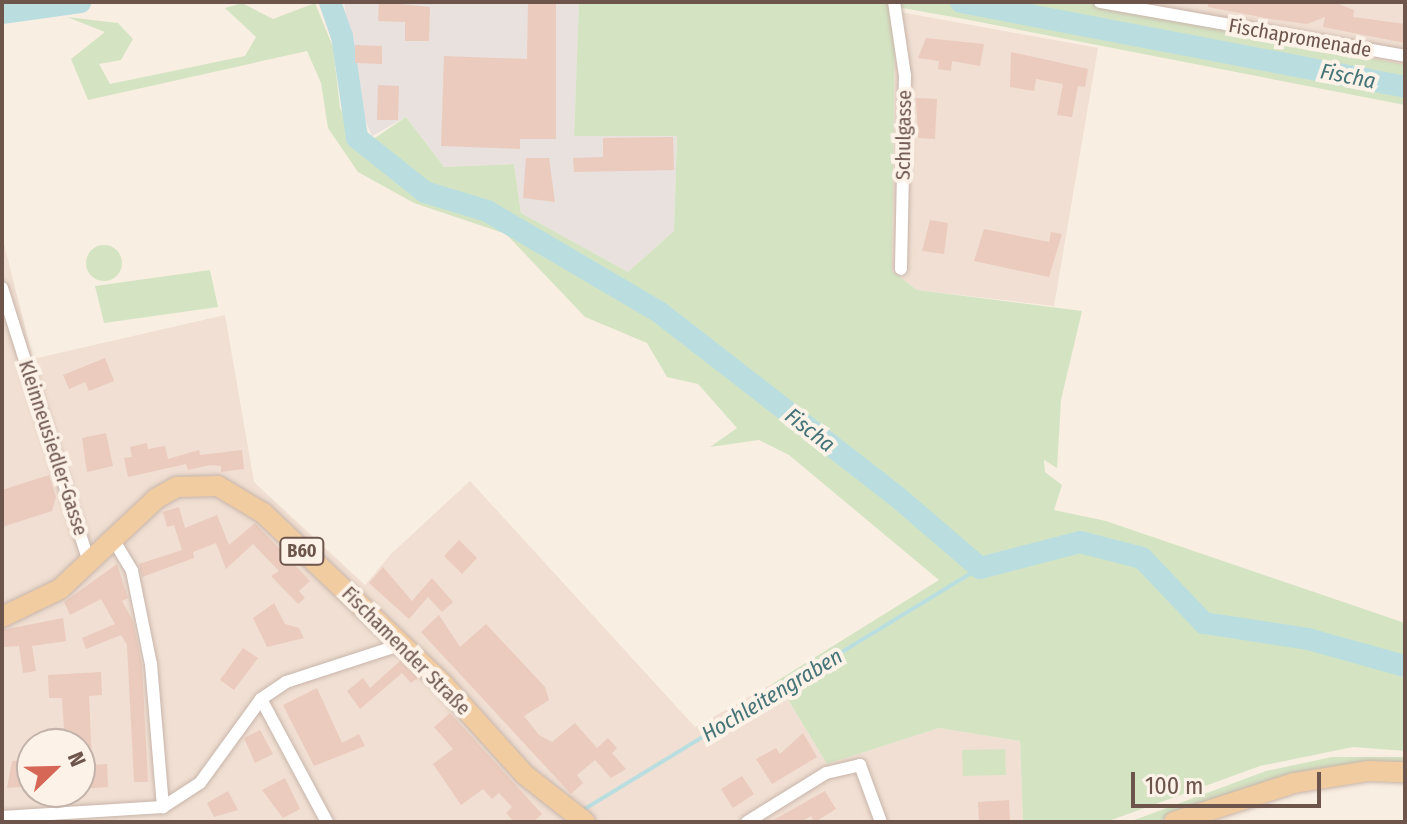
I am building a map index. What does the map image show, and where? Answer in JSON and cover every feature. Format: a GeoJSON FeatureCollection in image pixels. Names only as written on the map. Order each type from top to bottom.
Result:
{"type":"FeatureCollection","features":[{"type":"Feature","properties":{"kind":"main road","name":"Fischamender Straße"},"geometry":{"type":"LineString","coordinates":[[2,617],[60,589],[113,539],[177,487],[218,486],[263,513],[403,644],[525,775],[577,817]]}},
{"type":"Feature","properties":{"kind":"main road"},"geometry":{"type":"LineString","coordinates":[[1174,822],[1294,783],[1356,772],[1405,772]]}},
{"type":"Feature","properties":{"kind":"street","name":"Schulgasse"},"geometry":{"type":"LineString","coordinates":[[894,2],[905,76],[901,269]]}},
{"type":"Feature","properties":{"kind":"street","name":"Fischapromenade"},"geometry":{"type":"LineString","coordinates":[[1100,2],[1405,56]]}},
{"type":"Feature","properties":{"kind":"street","name":"Kleinneusiedler-Gasse"},"geometry":{"type":"LineString","coordinates":[[2,288],[89,563]]}},
{"type":"Feature","properties":{"kind":"street"},"geometry":{"type":"LineString","coordinates":[[113,539],[132,571],[151,664],[163,807]]}},
{"type":"Feature","properties":{"kind":"street"},"geometry":{"type":"LineString","coordinates":[[2,817],[163,807],[200,783],[261,699],[286,682],[403,644]]}},
{"type":"Feature","properties":{"kind":"street"},"geometry":{"type":"LineString","coordinates":[[261,699],[327,822]]}},
{"type":"Feature","properties":{"kind":"street"},"geometry":{"type":"LineString","coordinates":[[747,822],[826,773],[860,765],[881,822]]}},
{"type":"Feature","properties":{"kind":"shaded area"},"geometry":{"type":"Polygon","coordinates":[[[344,2],[579,2],[574,136],[677,136],[674,231],[628,272],[521,213],[514,164],[444,167],[406,117],[372,136],[360,108],[344,2]]]}},
{"type":"Feature","properties":{"kind":"shaded area"},"geometry":{"type":"Polygon","coordinates":[[[1089,2],[1405,2],[1405,65],[1390,63],[1089,2]]]}},
{"type":"Feature","properties":{"kind":"shaded area"},"geometry":{"type":"Polygon","coordinates":[[[895,11],[1098,48],[1054,306],[917,290],[892,271],[895,11]]]}},
{"type":"Feature","properties":{"kind":"shaded area"},"geometry":{"type":"Polygon","coordinates":[[[2,236],[33,359],[225,315],[254,482],[365,585],[391,554],[470,481],[695,727],[772,684],[784,693],[827,764],[939,728],[1020,741],[1023,822],[2,822],[2,236]]]}},
{"type":"Feature","properties":{"kind":"green space"},"geometry":{"type":"Polygon","coordinates":[[[579,2],[1089,2],[1405,65],[1405,105],[897,7],[892,271],[917,290],[1082,311],[1061,400],[1057,468],[1044,460],[1045,472],[1062,485],[1054,510],[1106,521],[1405,623],[1405,751],[1353,747],[1260,766],[1106,822],[1023,822],[1020,741],[939,728],[827,764],[784,693],[772,684],[939,580],[789,455],[759,440],[710,447],[737,428],[698,384],[667,377],[647,343],[585,317],[506,234],[414,203],[358,172],[328,128],[321,83],[307,51],[88,100],[71,59],[105,32],[67,17],[118,23],[133,39],[121,60],[99,64],[110,84],[245,56],[256,37],[225,8],[242,3],[273,19],[315,3],[333,47],[340,108],[360,148],[406,117],[444,167],[514,164],[521,213],[628,272],[674,231],[677,136],[574,136],[579,2]]]}},
{"type":"Feature","properties":{"kind":"green space"},"geometry":{"type":"Polygon","coordinates":[[[104,245],[117,250],[122,263],[117,276],[104,281],[91,276],[86,263],[91,250],[104,245]]]}},
{"type":"Feature","properties":{"kind":"green space"},"geometry":{"type":"Polygon","coordinates":[[[210,270],[218,307],[104,323],[95,286],[210,270]]]}},
{"type":"Feature","properties":{"kind":"green space"},"geometry":{"type":"Polygon","coordinates":[[[1005,749],[1006,775],[963,776],[962,750],[1005,749]]]}},
{"type":"Feature","properties":{"kind":"green space"},"geometry":{"type":"Polygon","coordinates":[[[1332,757],[1405,757],[1405,765],[1206,804],[1155,822],[1129,822],[1266,771],[1332,757]]]}},
{"type":"Feature","properties":{"kind":"building"},"geometry":{"type":"Polygon","coordinates":[[[379,2],[430,7],[429,41],[405,41],[405,22],[378,21],[379,2]]]}},
{"type":"Feature","properties":{"kind":"building"},"geometry":{"type":"Polygon","coordinates":[[[528,2],[556,2],[556,139],[520,139],[520,149],[441,146],[444,56],[527,59],[528,2]]]}},
{"type":"Feature","properties":{"kind":"building"},"geometry":{"type":"Polygon","coordinates":[[[1208,2],[1338,4],[1354,10],[1353,17],[1405,24],[1405,43],[1323,27],[1325,17],[1307,24],[1208,7],[1208,2]]]}},
{"type":"Feature","properties":{"kind":"building"},"geometry":{"type":"Polygon","coordinates":[[[926,38],[984,44],[980,66],[952,61],[951,71],[938,69],[939,61],[918,58],[926,38]]]}},
{"type":"Feature","properties":{"kind":"building"},"geometry":{"type":"Polygon","coordinates":[[[355,45],[382,46],[382,64],[355,63],[355,45]]]}},
{"type":"Feature","properties":{"kind":"building"},"geometry":{"type":"Polygon","coordinates":[[[1011,52],[1088,69],[1085,87],[1078,86],[1072,117],[1057,115],[1063,84],[1036,79],[1034,91],[1010,87],[1011,52]]]}},
{"type":"Feature","properties":{"kind":"building"},"geometry":{"type":"Polygon","coordinates":[[[378,85],[399,86],[398,120],[377,120],[378,85]]]}},
{"type":"Feature","properties":{"kind":"building"},"geometry":{"type":"Polygon","coordinates":[[[916,98],[937,99],[935,139],[918,138],[916,98]]]}},
{"type":"Feature","properties":{"kind":"building"},"geometry":{"type":"Polygon","coordinates":[[[673,137],[674,170],[574,172],[573,158],[603,157],[603,138],[673,137]]]}},
{"type":"Feature","properties":{"kind":"building"},"geometry":{"type":"Polygon","coordinates":[[[526,158],[549,158],[555,202],[523,198],[526,158]]]}},
{"type":"Feature","properties":{"kind":"building"},"geometry":{"type":"Polygon","coordinates":[[[930,220],[948,223],[944,254],[922,251],[930,220]]]}},
{"type":"Feature","properties":{"kind":"building"},"geometry":{"type":"Polygon","coordinates":[[[984,229],[1049,242],[1051,232],[1062,234],[1049,277],[974,261],[984,229]]]}},
{"type":"Feature","properties":{"kind":"building"},"geometry":{"type":"Polygon","coordinates":[[[105,358],[114,381],[89,391],[85,382],[69,389],[63,375],[105,358]]]}},
{"type":"Feature","properties":{"kind":"building"},"geometry":{"type":"Polygon","coordinates":[[[106,433],[113,466],[87,472],[82,438],[106,433]]]}},
{"type":"Feature","properties":{"kind":"building"},"geometry":{"type":"Polygon","coordinates":[[[147,443],[148,449],[165,446],[168,459],[199,450],[200,455],[242,450],[244,469],[221,472],[221,466],[210,465],[188,470],[186,464],[128,477],[124,458],[132,457],[130,447],[147,443]]]}},
{"type":"Feature","properties":{"kind":"building"},"geometry":{"type":"Polygon","coordinates":[[[49,475],[56,497],[52,511],[2,527],[2,490],[49,475]]]}},
{"type":"Feature","properties":{"kind":"building"},"geometry":{"type":"Polygon","coordinates":[[[179,507],[185,528],[217,515],[229,545],[255,523],[310,581],[299,591],[305,598],[298,604],[271,576],[279,571],[253,544],[226,569],[216,543],[193,552],[194,558],[142,577],[139,564],[182,550],[174,525],[167,527],[163,512],[179,507]]]}},
{"type":"Feature","properties":{"kind":"building"},"geometry":{"type":"Polygon","coordinates":[[[459,540],[477,558],[462,574],[444,556],[459,540]]]}},
{"type":"Feature","properties":{"kind":"building"},"geometry":{"type":"Polygon","coordinates":[[[117,564],[128,598],[122,601],[133,621],[142,665],[148,782],[134,782],[127,645],[121,635],[86,649],[82,638],[115,624],[101,599],[70,615],[64,602],[117,564]]]}},
{"type":"Feature","properties":{"kind":"building"},"geometry":{"type":"Polygon","coordinates":[[[383,567],[412,601],[432,578],[453,602],[442,612],[428,597],[409,619],[369,583],[383,567]]]}},
{"type":"Feature","properties":{"kind":"building"},"geometry":{"type":"Polygon","coordinates":[[[274,603],[285,624],[299,628],[304,638],[267,647],[253,618],[274,603]]]}},
{"type":"Feature","properties":{"kind":"building"},"geometry":{"type":"Polygon","coordinates":[[[439,615],[460,647],[486,624],[545,687],[549,700],[524,716],[539,735],[552,742],[575,723],[597,748],[608,738],[617,748],[612,753],[626,769],[611,778],[595,760],[577,775],[583,783],[571,794],[421,632],[439,615]]]}},
{"type":"Feature","properties":{"kind":"building"},"geometry":{"type":"Polygon","coordinates":[[[63,618],[66,641],[32,646],[36,671],[23,673],[19,646],[2,647],[2,630],[63,618]]]}},
{"type":"Feature","properties":{"kind":"building"},"geometry":{"type":"Polygon","coordinates":[[[243,648],[258,658],[234,690],[220,680],[243,648]]]}},
{"type":"Feature","properties":{"kind":"building"},"geometry":{"type":"Polygon","coordinates":[[[400,661],[418,678],[411,683],[402,673],[360,709],[347,691],[363,678],[370,688],[400,661]]]}},
{"type":"Feature","properties":{"kind":"building"},"geometry":{"type":"Polygon","coordinates":[[[101,672],[102,695],[89,696],[90,728],[64,728],[62,698],[49,698],[48,675],[101,672]]]}},
{"type":"Feature","properties":{"kind":"building"},"geometry":{"type":"Polygon","coordinates":[[[317,688],[342,743],[359,734],[365,746],[314,766],[283,705],[317,688]]]}},
{"type":"Feature","properties":{"kind":"building"},"geometry":{"type":"Polygon","coordinates":[[[450,713],[542,814],[533,822],[514,822],[506,813],[512,807],[499,793],[492,799],[483,789],[461,805],[433,764],[453,749],[434,727],[450,713]]]}},
{"type":"Feature","properties":{"kind":"building"},"geometry":{"type":"Polygon","coordinates":[[[260,730],[273,754],[255,763],[244,738],[260,730]]]}},
{"type":"Feature","properties":{"kind":"building"},"geometry":{"type":"Polygon","coordinates":[[[803,733],[817,757],[772,784],[756,759],[776,748],[780,754],[803,733]]]}},
{"type":"Feature","properties":{"kind":"building"},"geometry":{"type":"Polygon","coordinates":[[[12,761],[16,761],[16,787],[7,788],[12,761]]]}},
{"type":"Feature","properties":{"kind":"building"},"geometry":{"type":"Polygon","coordinates":[[[107,764],[108,787],[96,788],[96,765],[107,764]]]}},
{"type":"Feature","properties":{"kind":"building"},"geometry":{"type":"Polygon","coordinates":[[[742,776],[754,794],[733,808],[721,789],[742,776]]]}},
{"type":"Feature","properties":{"kind":"building"},"geometry":{"type":"Polygon","coordinates":[[[285,778],[300,809],[283,818],[262,790],[285,778]]]}},
{"type":"Feature","properties":{"kind":"building"},"geometry":{"type":"Polygon","coordinates":[[[228,791],[238,810],[214,817],[207,803],[228,791]]]}},
{"type":"Feature","properties":{"kind":"building"},"geometry":{"type":"Polygon","coordinates":[[[825,791],[836,809],[815,822],[811,816],[801,822],[770,822],[825,791]]]}},
{"type":"Feature","properties":{"kind":"building"},"geometry":{"type":"Polygon","coordinates":[[[1009,800],[1010,822],[979,822],[978,802],[1009,800]]]}},
{"type":"Feature","properties":{"kind":"waterway","name":"Fischa"},"geometry":{"type":"LineString","coordinates":[[2,13],[80,2]]}},
{"type":"Feature","properties":{"kind":"waterway","name":"Fischa"},"geometry":{"type":"LineString","coordinates":[[330,2],[342,36],[357,138],[425,192],[487,211],[659,312],[894,494],[980,568],[1080,542],[1142,558],[1204,623],[1308,639],[1405,666]]}},
{"type":"Feature","properties":{"kind":"waterway","name":"Fischa"},"geometry":{"type":"LineString","coordinates":[[961,2],[1405,87]]}},
{"type":"Feature","properties":{"kind":"waterway","name":"Hochleitengraben"},"geometry":{"type":"LineString","coordinates":[[583,810],[980,568]]}}]}
